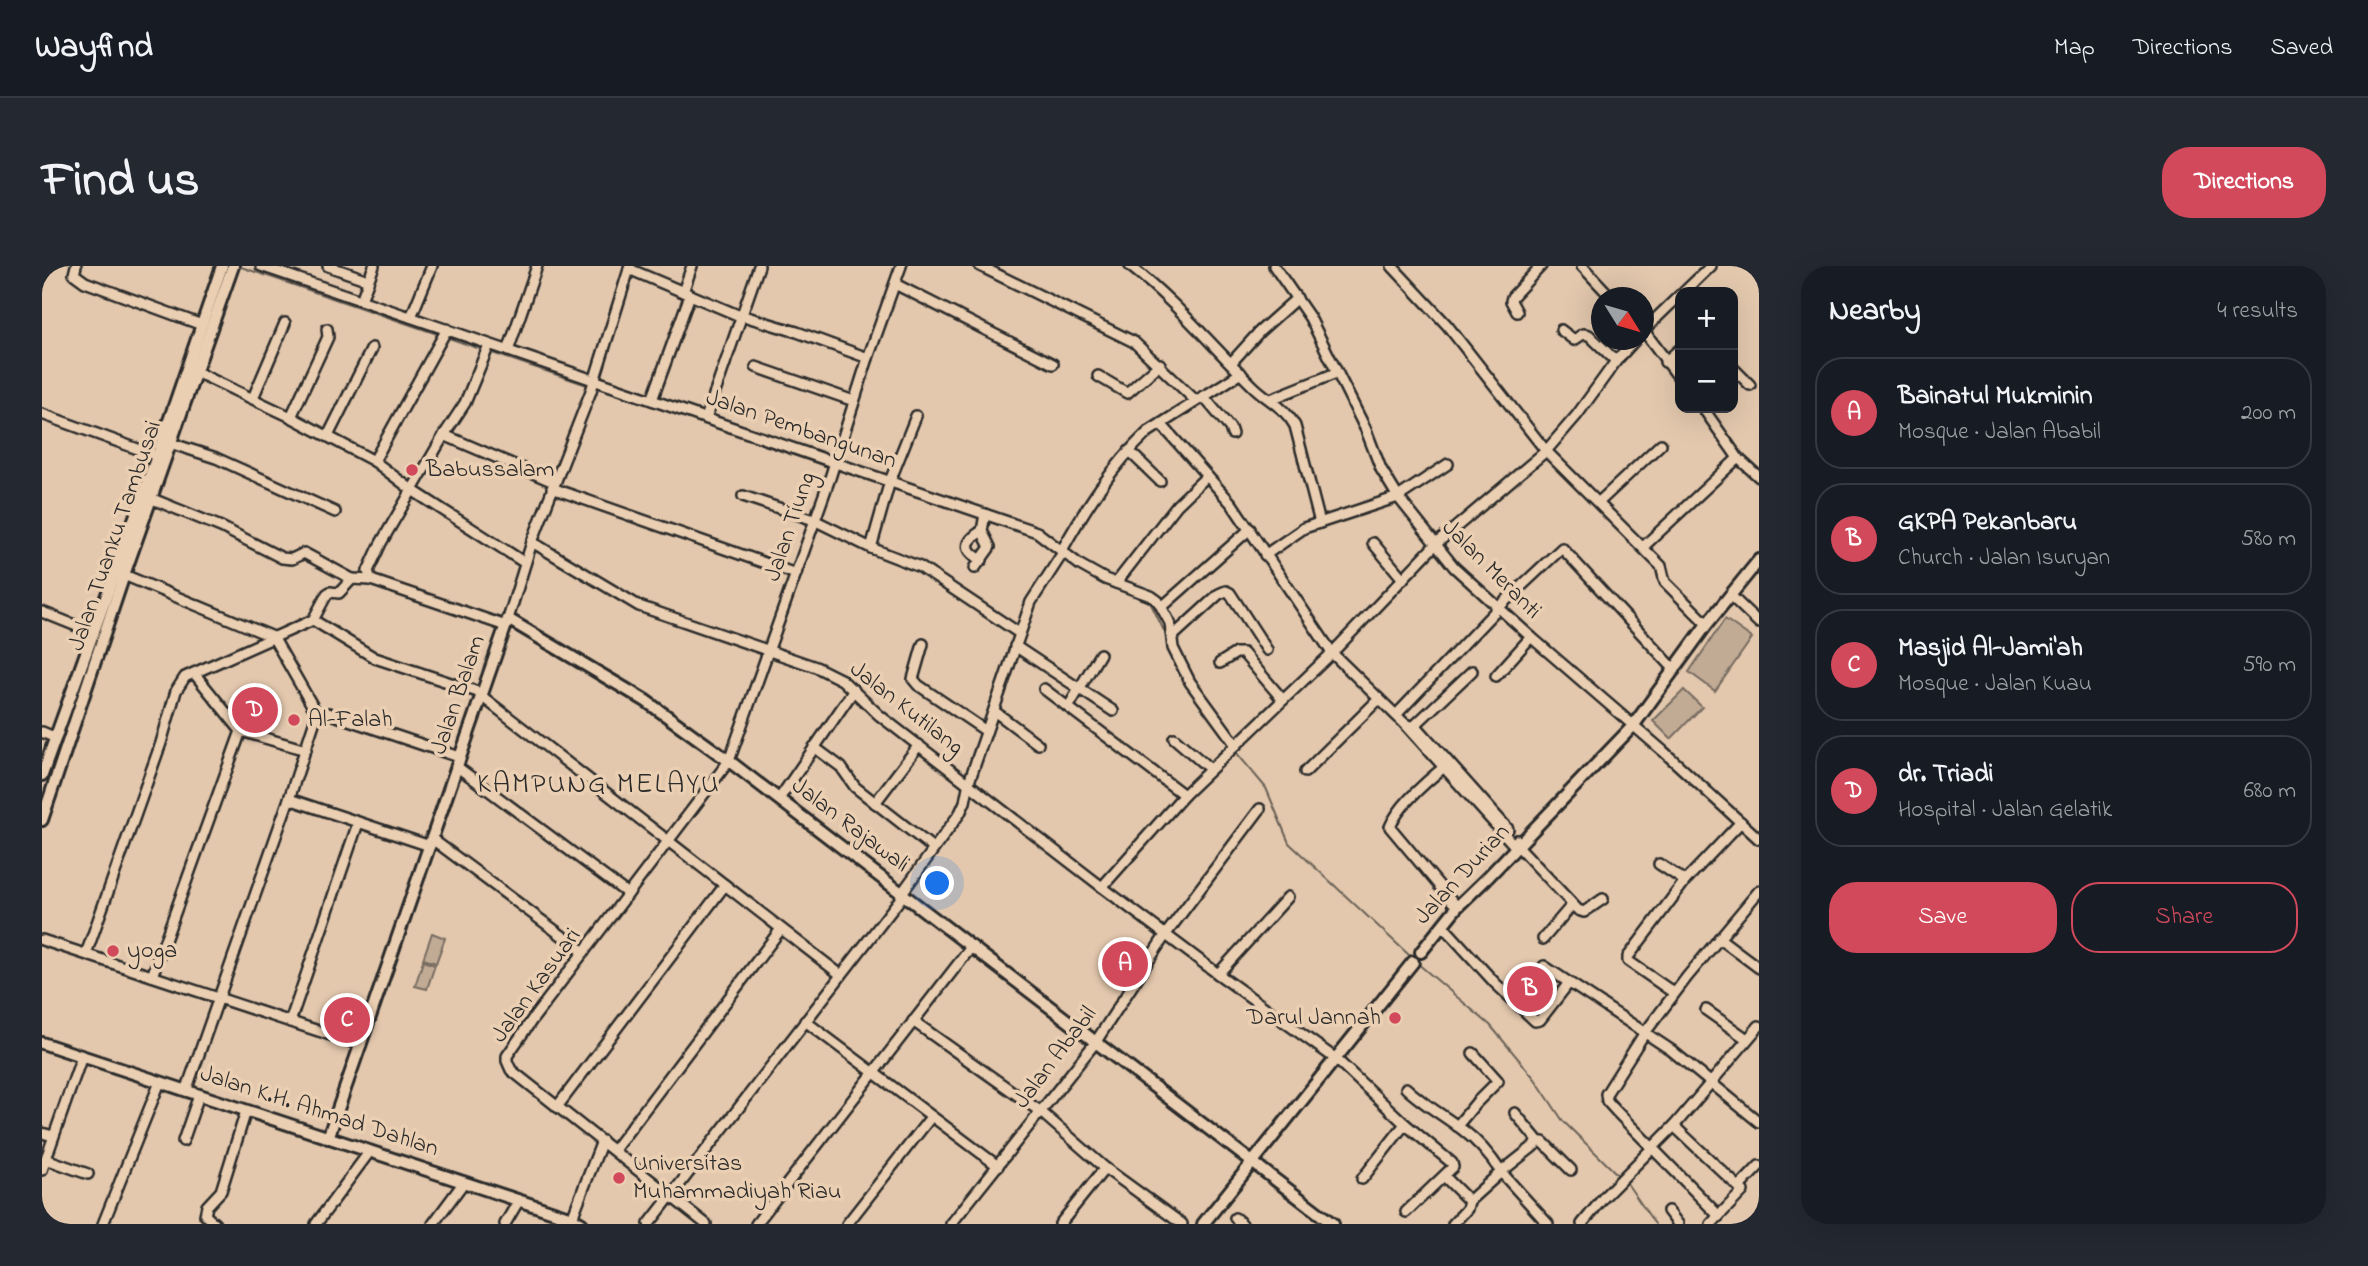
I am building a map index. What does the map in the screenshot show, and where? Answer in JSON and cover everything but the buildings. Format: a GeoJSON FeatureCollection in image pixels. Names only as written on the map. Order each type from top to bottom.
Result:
{"type":"FeatureCollection","features":[{"type":"Feature","properties":{"kind":"main road","name":"Jalan Tuanku Tambusai"},"geometry":{"type":"LineString","coordinates":[[42,775],[222,266]]}},
{"type":"Feature","properties":{"kind":"main road","name":"Jalan Tuanku Tambusai"},"geometry":{"type":"LineString","coordinates":[[42,820],[150,498],[233,266]]}},
{"type":"Feature","properties":{"kind":"main road","name":"Jalan Durian"},"geometry":{"type":"LineString","coordinates":[[1421,952],[1457,907],[1633,726],[1707,624],[1759,560]]}},
{"type":"Feature","properties":{"kind":"main road","name":"Jalan Balam"},"geometry":{"type":"LineString","coordinates":[[328,1138],[507,622]]}},
{"type":"Feature","properties":{"kind":"main road","name":"Jalan Rajawali"},"geometry":{"type":"LineString","coordinates":[[507,622],[646,701],[729,761],[1333,1224]]}},
{"type":"Feature","properties":{"kind":"main road","name":"Jalan Durian"},"geometry":{"type":"LineString","coordinates":[[1203,1224],[1413,962]]}},
{"type":"Feature","properties":{"kind":"main road","name":"Jalan K.H. Ahmad Dahlan"},"geometry":{"type":"LineString","coordinates":[[42,1043],[519,1200],[578,1222]]}},
{"type":"Feature","properties":{"kind":"street"},"geometry":{"type":"LineString","coordinates":[[76,266],[74,274],[85,282],[202,325]]}},
{"type":"Feature","properties":{"kind":"street","name":"Jalan Pembangunan"},"geometry":{"type":"LineString","coordinates":[[261,266],[411,317],[445,333],[508,351],[594,384],[706,418],[984,522],[1037,532],[1080,565],[1151,596],[1162,607]]}},
{"type":"Feature","properties":{"kind":"street"},"geometry":{"type":"LineString","coordinates":[[328,266],[368,280]]}},
{"type":"Feature","properties":{"kind":"street"},"geometry":{"type":"LineString","coordinates":[[361,300],[374,266]]}},
{"type":"Feature","properties":{"kind":"street"},"geometry":{"type":"LineString","coordinates":[[411,317],[432,266]]}},
{"type":"Feature","properties":{"kind":"street"},"geometry":{"type":"LineString","coordinates":[[508,351],[537,266]]}},
{"type":"Feature","properties":{"kind":"street"},"geometry":{"type":"LineString","coordinates":[[652,400],[687,294],[692,266]]}},
{"type":"Feature","properties":{"kind":"street"},"geometry":{"type":"LineString","coordinates":[[706,418],[759,266]]}},
{"type":"Feature","properties":{"kind":"street","name":"Jalan Tiung"},"geometry":{"type":"LineString","coordinates":[[729,761],[830,478],[901,266]]}},
{"type":"Feature","properties":{"kind":"street"},"geometry":{"type":"LineString","coordinates":[[980,266],[1134,342],[1200,399],[1230,428],[1232,434]]}},
{"type":"Feature","properties":{"kind":"street","name":"Jalan Meranti"},"geometry":{"type":"LineString","coordinates":[[1274,266],[1310,318],[1366,430],[1381,469],[1398,497],[1454,567],[1757,834]]}},
{"type":"Feature","properties":{"kind":"street"},"geometry":{"type":"LineString","coordinates":[[1392,266],[1447,325],[1546,451],[1661,566],[1665,582],[1707,624]]}},
{"type":"Feature","properties":{"kind":"street"},"geometry":{"type":"LineString","coordinates":[[1517,312],[1511,301],[1512,296],[1541,266]]}},
{"type":"Feature","properties":{"kind":"street"},"geometry":{"type":"LineString","coordinates":[[1582,266],[1602,287]]}},
{"type":"Feature","properties":{"kind":"street"},"geometry":{"type":"LineString","coordinates":[[1690,287],[1712,266]]}},
{"type":"Feature","properties":{"kind":"street"},"geometry":{"type":"LineString","coordinates":[[1133,267],[1164,294],[1255,388],[1290,417],[1295,426],[1321,523]]}},
{"type":"Feature","properties":{"kind":"street"},"geometry":{"type":"LineString","coordinates":[[629,268],[740,316],[797,332],[868,358]]}},
{"type":"Feature","properties":{"kind":"street","name":"Jalan Balam"},"geometry":{"type":"LineString","coordinates":[[507,622],[532,542],[594,384],[629,268]]}},
{"type":"Feature","properties":{"kind":"street"},"geometry":{"type":"LineString","coordinates":[[895,284],[1053,364]]}},
{"type":"Feature","properties":{"kind":"street"},"geometry":{"type":"LineString","coordinates":[[1231,363],[1260,331],[1297,298]]}},
{"type":"Feature","properties":{"kind":"street"},"geometry":{"type":"LineString","coordinates":[[1654,321],[1675,301]]}},
{"type":"Feature","properties":{"kind":"street"},"geometry":{"type":"LineString","coordinates":[[253,398],[285,323]]}},
{"type":"Feature","properties":{"kind":"street"},"geometry":{"type":"LineString","coordinates":[[291,417],[328,337],[327,329]]}},
{"type":"Feature","properties":{"kind":"street"},"geometry":{"type":"LineString","coordinates":[[1561,330],[1572,339],[1583,334],[1589,335],[1616,360]]}},
{"type":"Feature","properties":{"kind":"street"},"geometry":{"type":"LineString","coordinates":[[374,461],[445,333]]}},
{"type":"Feature","properties":{"kind":"street"},"geometry":{"type":"LineString","coordinates":[[371,580],[368,572],[372,559],[465,403],[489,345]]}},
{"type":"Feature","properties":{"kind":"street"},"geometry":{"type":"LineString","coordinates":[[1654,346],[1675,372]]}},
{"type":"Feature","properties":{"kind":"street"},"geometry":{"type":"LineString","coordinates":[[328,436],[372,348]]}},
{"type":"Feature","properties":{"kind":"street"},"geometry":{"type":"LineString","coordinates":[[1102,887],[1184,795],[1332,653],[1436,544],[1546,451],[1626,350]]}},
{"type":"Feature","properties":{"kind":"street"},"geometry":{"type":"LineString","coordinates":[[1665,362],[1679,350]]}},
{"type":"Feature","properties":{"kind":"street"},"geometry":{"type":"LineString","coordinates":[[1098,376],[1127,393],[1160,364]]}},
{"type":"Feature","properties":{"kind":"street"},"geometry":{"type":"LineString","coordinates":[[756,367],[854,401]]}},
{"type":"Feature","properties":{"kind":"street"},"geometry":{"type":"LineString","coordinates":[[196,372],[253,398],[374,461],[412,490],[525,563]]}},
{"type":"Feature","properties":{"kind":"street"},"geometry":{"type":"LineString","coordinates":[[649,1224],[903,894],[960,813],[1031,602],[1056,565],[1080,517],[1129,451],[1147,432],[1241,373]]}},
{"type":"Feature","properties":{"kind":"street"},"geometry":{"type":"LineString","coordinates":[[1271,399],[1336,373]]}},
{"type":"Feature","properties":{"kind":"street"},"geometry":{"type":"LineString","coordinates":[[1738,373],[1750,386]]}},
{"type":"Feature","properties":{"kind":"street"},"geometry":{"type":"LineString","coordinates":[[1706,413],[1738,458],[1759,477]]}},
{"type":"Feature","properties":{"kind":"street"},"geometry":{"type":"LineString","coordinates":[[42,414],[157,456]]}},
{"type":"Feature","properties":{"kind":"street"},"geometry":{"type":"LineString","coordinates":[[888,487],[916,416]]}},
{"type":"Feature","properties":{"kind":"street"},"geometry":{"type":"LineString","coordinates":[[1161,424],[1232,504],[1332,653],[1410,726],[1513,844],[1518,846],[1573,905],[1584,912],[1603,899]]}},
{"type":"Feature","properties":{"kind":"street"},"geometry":{"type":"LineString","coordinates":[[444,435],[553,485],[796,574]]}},
{"type":"Feature","properties":{"kind":"street"},"geometry":{"type":"LineString","coordinates":[[170,443],[216,458],[335,512]]}},
{"type":"Feature","properties":{"kind":"street"},"geometry":{"type":"LineString","coordinates":[[1599,502],[1661,444]]}},
{"type":"Feature","properties":{"kind":"street"},"geometry":{"type":"LineString","coordinates":[[1129,451],[1160,481]]}},
{"type":"Feature","properties":{"kind":"street"},"geometry":{"type":"LineString","coordinates":[[1643,547],[1738,458]]}},
{"type":"Feature","properties":{"kind":"street"},"geometry":{"type":"LineString","coordinates":[[1265,555],[1304,528],[1398,497],[1448,464]]}},
{"type":"Feature","properties":{"kind":"street"},"geometry":{"type":"LineString","coordinates":[[1116,583],[1177,505],[1207,476]]}},
{"type":"Feature","properties":{"kind":"street","name":"Jalan Pembangunan"},"geometry":{"type":"LineString","coordinates":[[871,548],[888,487]]}},
{"type":"Feature","properties":{"kind":"street"},"geometry":{"type":"LineString","coordinates":[[743,496],[814,520],[871,548],[920,567],[1019,633]]}},
{"type":"Feature","properties":{"kind":"street"},"geometry":{"type":"LineString","coordinates":[[150,498],[221,527],[282,558],[292,559],[304,553],[352,579],[371,580],[507,622]]}},
{"type":"Feature","properties":{"kind":"street"},"geometry":{"type":"LineString","coordinates":[[982,560],[970,551],[968,545],[984,522]]}},
{"type":"Feature","properties":{"kind":"street"},"geometry":{"type":"LineString","coordinates":[[975,568],[990,547],[984,522]]}},
{"type":"Feature","properties":{"kind":"street"},"geometry":{"type":"LineString","coordinates":[[1236,745],[1190,682],[1175,654],[1170,623],[1162,607],[1250,529]]}},
{"type":"Feature","properties":{"kind":"street","name":"Jalan Kutilang"},"geometry":{"type":"LineString","coordinates":[[532,542],[631,602],[816,667],[842,680],[879,715],[1102,887],[1336,1059],[1405,1124],[1452,1163],[1449,1173],[1469,1201]]}},
{"type":"Feature","properties":{"kind":"street"},"geometry":{"type":"LineString","coordinates":[[1373,543],[1403,579]]}},
{"type":"Feature","properties":{"kind":"street"},"geometry":{"type":"LineString","coordinates":[[1396,715],[1499,607],[1556,553],[1565,548],[1675,670]]}},
{"type":"Feature","properties":{"kind":"street"},"geometry":{"type":"LineString","coordinates":[[124,575],[273,637],[317,714],[186,1091]]}},
{"type":"Feature","properties":{"kind":"street"},"geometry":{"type":"LineString","coordinates":[[86,954],[161,743],[176,691],[185,677],[313,620],[327,594],[339,593],[352,579]]}},
{"type":"Feature","properties":{"kind":"street"},"geometry":{"type":"LineString","coordinates":[[1172,637],[1219,594],[1226,591],[1230,593],[1267,650]]}},
{"type":"Feature","properties":{"kind":"street"},"geometry":{"type":"LineString","coordinates":[[1731,596],[1759,623]]}},
{"type":"Feature","properties":{"kind":"street"},"geometry":{"type":"LineString","coordinates":[[42,612],[94,633]]}},
{"type":"Feature","properties":{"kind":"street"},"geometry":{"type":"LineString","coordinates":[[313,620],[375,658],[480,694],[841,975]]}},
{"type":"Feature","properties":{"kind":"street"},"geometry":{"type":"LineString","coordinates":[[1496,676],[1531,637]]}},
{"type":"Feature","properties":{"kind":"street"},"geometry":{"type":"LineString","coordinates":[[923,644],[913,679],[986,731]]}},
{"type":"Feature","properties":{"kind":"street"},"geometry":{"type":"LineString","coordinates":[[1014,646],[1113,711]]}},
{"type":"Feature","properties":{"kind":"street"},"geometry":{"type":"LineString","coordinates":[[1220,663],[1236,653],[1242,653],[1283,701]]}},
{"type":"Feature","properties":{"kind":"street"},"geometry":{"type":"LineString","coordinates":[[1069,706],[1100,654]]}},
{"type":"Feature","properties":{"kind":"street"},"geometry":{"type":"LineString","coordinates":[[1410,726],[1472,671]]}},
{"type":"Feature","properties":{"kind":"street"},"geometry":{"type":"LineString","coordinates":[[194,673],[241,731],[306,750]]}},
{"type":"Feature","properties":{"kind":"street"},"geometry":{"type":"LineString","coordinates":[[1044,689],[1184,795]]}},
{"type":"Feature","properties":{"kind":"street"},"geometry":{"type":"LineString","coordinates":[[779,799],[854,690]]}},
{"type":"Feature","properties":{"kind":"street"},"geometry":{"type":"LineString","coordinates":[[1305,772],[1379,699]]}},
{"type":"Feature","properties":{"kind":"street"},"geometry":{"type":"LineString","coordinates":[[994,711],[1038,744]]}},
{"type":"Feature","properties":{"kind":"street"},"geometry":{"type":"LineString","coordinates":[[317,714],[328,713],[458,761],[628,894]]}},
{"type":"Feature","properties":{"kind":"street"},"geometry":{"type":"LineString","coordinates":[[152,976],[241,731]]}},
{"type":"Feature","properties":{"kind":"street"},"geometry":{"type":"LineString","coordinates":[[42,732],[56,737]]}},
{"type":"Feature","properties":{"kind":"street"},"geometry":{"type":"LineString","coordinates":[[1174,738],[1210,769]]}},
{"type":"Feature","properties":{"kind":"street"},"geometry":{"type":"LineString","coordinates":[[875,803],[919,745]]}},
{"type":"Feature","properties":{"kind":"street"},"geometry":{"type":"LineString","coordinates":[[814,747],[838,765],[852,785],[933,848]]}},
{"type":"Feature","properties":{"kind":"street","name":"Jalan Kasuari"},"geometry":{"type":"LineString","coordinates":[[706,1224],[511,1070],[506,1061],[524,1031],[729,761]]}},
{"type":"Feature","properties":{"kind":"street"},"geometry":{"type":"LineString","coordinates":[[1446,765],[1404,805],[1393,818],[1390,827],[1457,907]]}},
{"type":"Feature","properties":{"kind":"street"},"geometry":{"type":"LineString","coordinates":[[289,799],[358,823],[431,843],[584,952]]}},
{"type":"Feature","properties":{"kind":"street","name":"Jalan Ababil"},"geometry":{"type":"LineString","coordinates":[[951,1224],[1095,1043],[1167,934],[1260,809]]}},
{"type":"Feature","properties":{"kind":"street"},"geometry":{"type":"LineString","coordinates":[[1675,993],[1629,961],[1628,957],[1685,881],[1741,822]]}},
{"type":"Feature","properties":{"kind":"street"},"geometry":{"type":"LineString","coordinates":[[290,1023],[358,823]]}},
{"type":"Feature","properties":{"kind":"street"},"geometry":{"type":"LineString","coordinates":[[1659,864],[1685,881]]}},
{"type":"Feature","properties":{"kind":"street"},"geometry":{"type":"LineString","coordinates":[[557,1107],[725,886]]}},
{"type":"Feature","properties":{"kind":"street"},"geometry":{"type":"LineString","coordinates":[[1719,1216],[1607,1101],[1606,1094],[1644,1034],[1759,891]]}},
{"type":"Feature","properties":{"kind":"street"},"geometry":{"type":"LineString","coordinates":[[1218,974],[1288,897]]}},
{"type":"Feature","properties":{"kind":"street"},"geometry":{"type":"LineString","coordinates":[[1543,939],[1573,905]]}},
{"type":"Feature","properties":{"kind":"street"},"geometry":{"type":"LineString","coordinates":[[1443,926],[1494,983],[1535,1021],[1540,1020],[1568,984]]}},
{"type":"Feature","properties":{"kind":"street"},"geometry":{"type":"LineString","coordinates":[[614,1150],[782,929]]}},
{"type":"Feature","properties":{"kind":"street"},"geometry":{"type":"LineString","coordinates":[[1719,938],[1759,968]]}},
{"type":"Feature","properties":{"kind":"street"},"geometry":{"type":"LineString","coordinates":[[42,940],[361,1045]]}},
{"type":"Feature","properties":{"kind":"street"},"geometry":{"type":"LineString","coordinates":[[756,1224],[972,946]]}},
{"type":"Feature","properties":{"kind":"street","name":"Jalan Durian"},"geometry":{"type":"LineString","coordinates":[[1413,962],[1421,952]]}},
{"type":"Feature","properties":{"kind":"street"},"geometry":{"type":"LineString","coordinates":[[1544,966],[1671,1050],[1759,1122]]}},
{"type":"Feature","properties":{"kind":"street"},"geometry":{"type":"LineString","coordinates":[[1706,1010],[1747,1039]]}},
{"type":"Feature","properties":{"kind":"street"},"geometry":{"type":"LineString","coordinates":[[805,1021],[998,1166]]}},
{"type":"Feature","properties":{"kind":"street"},"geometry":{"type":"LineString","coordinates":[[913,1021],[1041,1112],[1105,1168],[1182,1224]]}},
{"type":"Feature","properties":{"kind":"street"},"geometry":{"type":"LineString","coordinates":[[1582,1224],[1626,1174],[1674,1126],[1759,1026]]}},
{"type":"Feature","properties":{"kind":"street"},"geometry":{"type":"LineString","coordinates":[[1457,1126],[1499,1081],[1474,1052]]}},
{"type":"Feature","properties":{"kind":"street"},"geometry":{"type":"LineString","coordinates":[[42,1170],[82,1056]]}},
{"type":"Feature","properties":{"kind":"street"},"geometry":{"type":"LineString","coordinates":[[103,1224],[160,1082]]}},
{"type":"Feature","properties":{"kind":"street"},"geometry":{"type":"LineString","coordinates":[[1406,1088],[1432,1110],[1457,1126],[1488,1154],[1548,1224]]}},
{"type":"Feature","properties":{"kind":"street"},"geometry":{"type":"LineString","coordinates":[[183,1141],[199,1095]]}},
{"type":"Feature","properties":{"kind":"street"},"geometry":{"type":"LineString","coordinates":[[215,1224],[205,1213],[221,1191],[246,1111]]}},
{"type":"Feature","properties":{"kind":"street"},"geometry":{"type":"LineString","coordinates":[[1515,1113],[1539,1142],[1543,1142],[1571,1170]]}},
{"type":"Feature","properties":{"kind":"street"},"geometry":{"type":"LineString","coordinates":[[847,1224],[931,1117]]}},
{"type":"Feature","properties":{"kind":"street"},"geometry":{"type":"LineString","coordinates":[[1362,1179],[1405,1124]]}},
{"type":"Feature","properties":{"kind":"street"},"geometry":{"type":"LineString","coordinates":[[1674,1126],[1743,1191],[1711,1224]]}},
{"type":"Feature","properties":{"kind":"street"},"geometry":{"type":"LineString","coordinates":[[42,1133],[53,1136]]}},
{"type":"Feature","properties":{"kind":"street"},"geometry":{"type":"LineString","coordinates":[[578,1222],[602,1141]]}},
{"type":"Feature","properties":{"kind":"street"},"geometry":{"type":"LineString","coordinates":[[1453,1224],[1467,1209],[1469,1201],[1539,1142]]}},
{"type":"Feature","properties":{"kind":"street"},"geometry":{"type":"LineString","coordinates":[[316,1224],[370,1152]]}},
{"type":"Feature","properties":{"kind":"street"},"geometry":{"type":"LineString","coordinates":[[46,1159],[88,1174]]}},
{"type":"Feature","properties":{"kind":"street"},"geometry":{"type":"LineString","coordinates":[[1060,1224],[1105,1168]]}},
{"type":"Feature","properties":{"kind":"street"},"geometry":{"type":"LineString","coordinates":[[1406,1212],[1449,1173]]}},
{"type":"Feature","properties":{"kind":"street"},"geometry":{"type":"LineString","coordinates":[[1740,1186],[1757,1173]]}},
{"type":"Feature","properties":{"kind":"street"},"geometry":{"type":"LineString","coordinates":[[433,1224],[464,1182]]}},
{"type":"Feature","properties":{"kind":"street"},"geometry":{"type":"LineString","coordinates":[[505,1224],[519,1200]]}},
{"type":"Feature","properties":{"kind":"street"},"geometry":{"type":"LineString","coordinates":[[1668,1211],[1678,1224]]}},
{"type":"Feature","properties":{"kind":"shaded area"},"geometry":{"type":"Polygon","coordinates":[[[1725,619],[1752,638],[1715,691],[1689,672],[1725,619]]]}},
{"type":"Feature","properties":{"kind":"shaded area"},"geometry":{"type":"Polygon","coordinates":[[[1684,690],[1702,707],[1671,739],[1653,721],[1684,690]]]}},
{"type":"Feature","properties":{"kind":"shaded area"},"geometry":{"type":"Polygon","coordinates":[[[432,933],[445,938],[436,963],[423,959],[432,933]]]}},
{"type":"Feature","properties":{"kind":"shaded area"},"geometry":{"type":"Polygon","coordinates":[[[423,961],[435,965],[427,989],[415,986],[423,961]]]}},
{"type":"Feature","properties":{"kind":"waterway"},"geometry":{"type":"LineString","coordinates":[[241,267],[440,335]]}},
{"type":"Feature","properties":{"kind":"waterway"},"geometry":{"type":"LineString","coordinates":[[446,337],[483,350]]}},
{"type":"Feature","properties":{"kind":"waterway"},"geometry":{"type":"LineString","coordinates":[[489,352],[590,386]]}},
{"type":"Feature","properties":{"kind":"waterway"},"geometry":{"type":"LineString","coordinates":[[595,387],[828,467]]}},
{"type":"Feature","properties":{"kind":"waterway"},"geometry":{"type":"LineString","coordinates":[[837,470],[885,486]]}},
{"type":"Feature","properties":{"kind":"waterway"},"geometry":{"type":"LineString","coordinates":[[893,489],[981,518]]}},
{"type":"Feature","properties":{"kind":"waterway"},"geometry":{"type":"LineString","coordinates":[[1036,537],[1059,555]]}},
{"type":"Feature","properties":{"kind":"waterway"},"geometry":{"type":"LineString","coordinates":[[1063,558],[1082,571]]}},
{"type":"Feature","properties":{"kind":"waterway"},"geometry":{"type":"LineString","coordinates":[[1118,588],[1150,602],[1168,639]]}},
{"type":"Feature","properties":{"kind":"waterway"},"geometry":{"type":"LineString","coordinates":[[1235,751],[1266,788],[1289,843],[1410,956]]}},
{"type":"Feature","properties":{"kind":"waterway"},"geometry":{"type":"LineString","coordinates":[[1417,963],[1490,1025],[1535,1079],[1563,1121],[1619,1176]]}},
{"type":"Feature","properties":{"kind":"waterway"},"geometry":{"type":"LineString","coordinates":[[1626,1182],[1655,1224]]}},
{"type":"Feature","properties":{"kind":"place","name":"Babussalam"},"geometry":{"type":"Point","coordinates":[412,470]}},
{"type":"Feature","properties":{"kind":"place","name":"dr. Triadi"},"geometry":{"type":"Point","coordinates":[255,710]}},
{"type":"Feature","properties":{"kind":"place","name":"Al-Falah"},"geometry":{"type":"Point","coordinates":[294,720]}},
{"type":"Feature","properties":{"kind":"place","name":"yoga"},"geometry":{"type":"Point","coordinates":[113,951]}},
{"type":"Feature","properties":{"kind":"place","name":"Bainatul Mukminin"},"geometry":{"type":"Point","coordinates":[1125,964]}},
{"type":"Feature","properties":{"kind":"place","name":"GKPA Pekanbaru"},"geometry":{"type":"Point","coordinates":[1530,989]}},
{"type":"Feature","properties":{"kind":"place","name":"Darul Jannah"},"geometry":{"type":"Point","coordinates":[1395,1018]}},
{"type":"Feature","properties":{"kind":"place","name":"Masjid Al-Jami'ah"},"geometry":{"type":"Point","coordinates":[347,1020]}},
{"type":"Feature","properties":{"kind":"place","name":"Universitas Muhammadiyah Riau"},"geometry":{"type":"Point","coordinates":[619,1178]}},
{"type":"Feature","properties":{"kind":"district","name":"KAMPUNG MELAYU"},"geometry":{"type":"Point","coordinates":[599,785]}}]}
